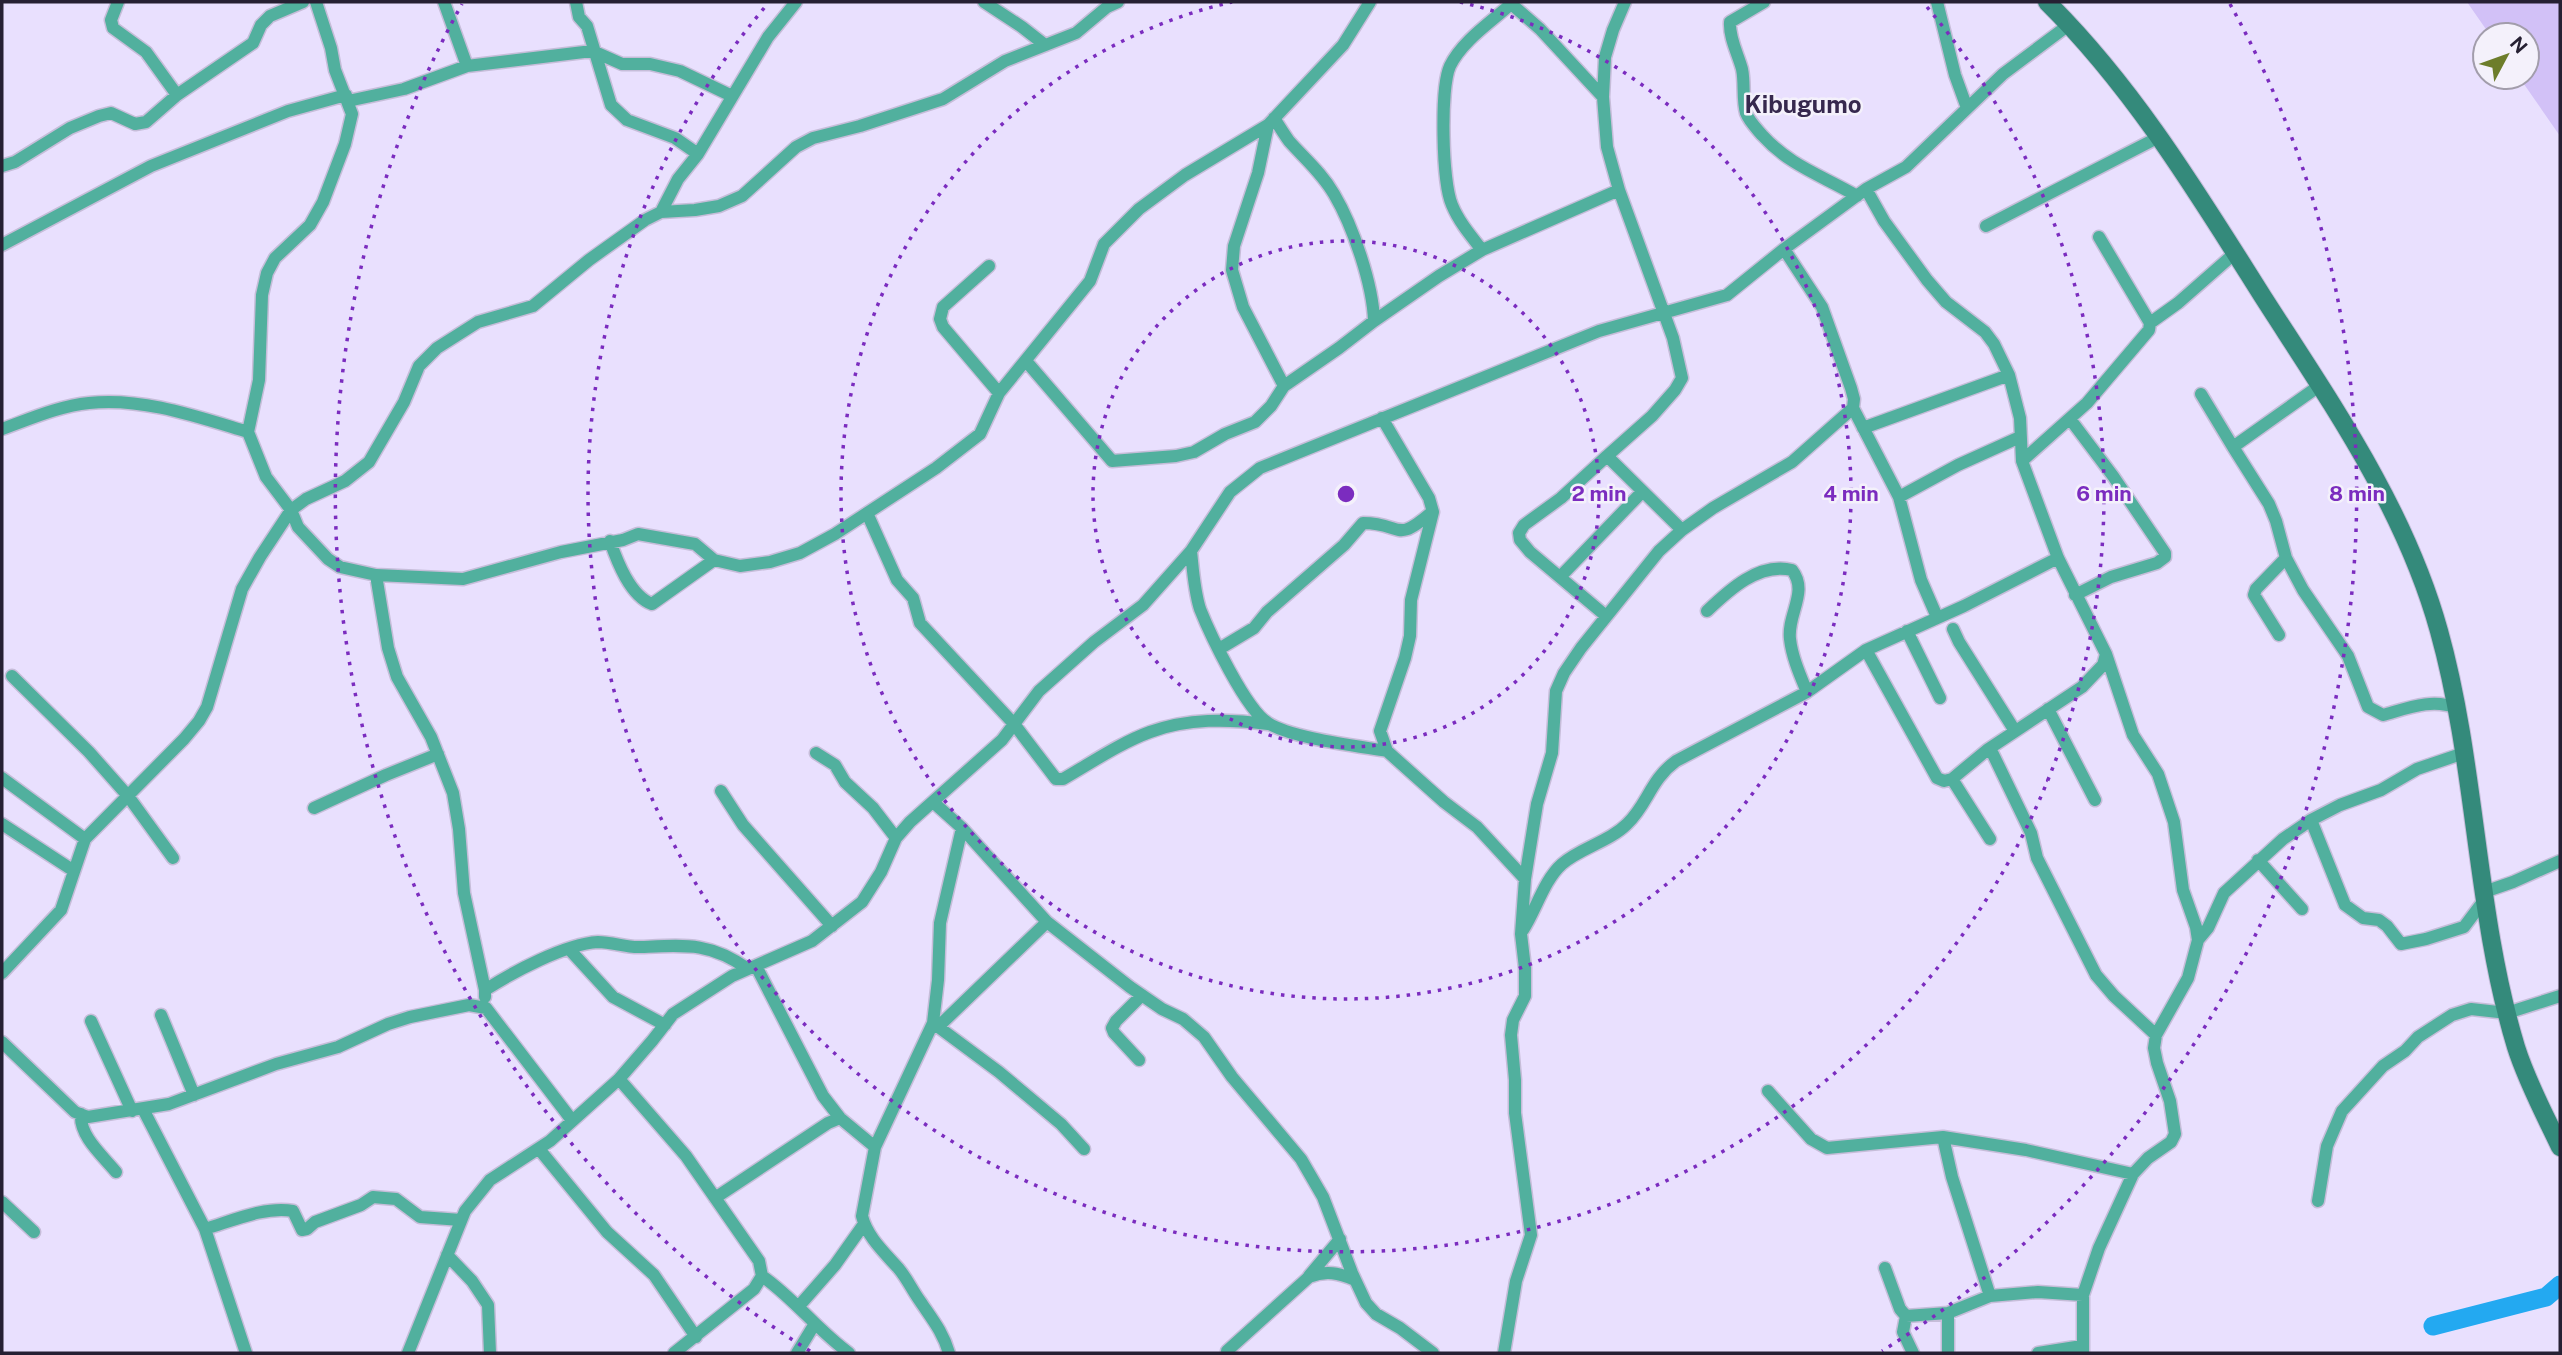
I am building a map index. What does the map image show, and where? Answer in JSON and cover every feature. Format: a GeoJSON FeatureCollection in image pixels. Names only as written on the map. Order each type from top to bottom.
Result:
{"type":"FeatureCollection","features":[{"type":"Feature","properties":{"kind":"main road"},"geometry":{"type":"LineString","coordinates":[[2047,2],[2070,24],[2159,137],[2319,386],[2395,512],[2440,631],[2457,708],[2484,896],[2516,1048],[2530,1085],[2560,1147]]}},
{"type":"Feature","properties":{"kind":"street"},"geometry":{"type":"LineString","coordinates":[[118,2],[111,20],[113,27],[146,52],[177,95]]}},
{"type":"Feature","properties":{"kind":"street"},"geometry":{"type":"LineString","coordinates":[[2,166],[15,162],[69,128],[99,116],[111,113],[141,124],[177,95],[253,43],[261,26],[270,16],[303,2]]}},
{"type":"Feature","properties":{"kind":"street"},"geometry":{"type":"LineString","coordinates":[[316,2],[335,70],[352,114],[345,144],[323,202],[310,225],[275,258],[267,273],[262,295],[259,380],[248,432],[266,477],[291,510],[298,527],[328,559],[340,567],[376,575],[463,579],[638,534],[695,544],[714,560],[740,566],[790,556],[835,534],[936,468],[980,434],[999,393],[1090,281],[1104,244],[1139,209],[1185,175],[1271,122],[1343,45],[1370,2]]}},
{"type":"Feature","properties":{"kind":"street"},"geometry":{"type":"LineString","coordinates":[[444,2],[467,66]]}},
{"type":"Feature","properties":{"kind":"street"},"geometry":{"type":"LineString","coordinates":[[576,2],[579,17],[587,26],[611,105],[627,120],[675,138],[698,154]]}},
{"type":"Feature","properties":{"kind":"street"},"geometry":{"type":"LineString","coordinates":[[661,212],[678,180],[698,154],[768,37],[796,2]]}},
{"type":"Feature","properties":{"kind":"street"},"geometry":{"type":"LineString","coordinates":[[984,2],[1045,46]]}},
{"type":"Feature","properties":{"kind":"street"},"geometry":{"type":"LineString","coordinates":[[2,973],[61,910],[85,839],[199,722],[207,706],[242,589],[291,510],[306,499],[345,481],[369,462],[404,402],[419,366],[437,348],[478,322],[533,306],[618,238],[661,212],[719,206],[742,196],[796,147],[813,138],[943,99],[1005,61],[1076,33],[1107,7],[1118,2]]}},
{"type":"Feature","properties":{"kind":"street"},"geometry":{"type":"LineString","coordinates":[[1606,616],[1530,552],[1520,540],[1519,533],[1524,525],[1561,498],[1652,416],[1682,378],[1664,312],[1619,190],[1607,148],[1605,57],[1625,2]]}},
{"type":"Feature","properties":{"kind":"street"},"geometry":{"type":"LineString","coordinates":[[1764,2],[1730,22],[1729,30],[1742,72],[1746,113],[1776,151],[1801,168],[1861,192],[1927,281],[1955,310],[1985,332],[2009,375],[2020,418],[2022,461],[2058,558],[2106,654],[2133,735],[2158,774],[2170,806],[2179,845],[2183,890],[2196,927],[2197,940],[2188,978],[2156,1035],[2154,1048],[2170,1101],[2175,1134],[2171,1142],[2148,1158],[2133,1174],[2099,1248],[2083,1294],[2083,1350],[2038,1353]]}},
{"type":"Feature","properties":{"kind":"street"},"geometry":{"type":"LineString","coordinates":[[1937,2],[1955,75],[1967,108]]}},
{"type":"Feature","properties":{"kind":"street"},"geometry":{"type":"LineString","coordinates":[[1482,250],[1451,205],[1446,184],[1443,126],[1449,68],[1460,51],[1510,3],[1540,29],[1604,97]]}},
{"type":"Feature","properties":{"kind":"street"},"geometry":{"type":"LineString","coordinates":[[408,1353],[465,1211],[490,1180],[550,1141],[571,1119],[619,1079],[673,1014],[732,976],[812,942],[862,902],[881,872],[896,838],[910,822],[1002,740],[1039,691],[1094,642],[1143,605],[1191,551],[1230,492],[1260,468],[1599,331],[1727,295],[1861,192],[1906,167],[2003,74],[2070,24]]}},
{"type":"Feature","properties":{"kind":"street"},"geometry":{"type":"LineString","coordinates":[[2,245],[151,166],[288,111],[404,89],[467,66],[595,52],[622,64],[650,64],[680,71],[732,96]]}},
{"type":"Feature","properties":{"kind":"street"},"geometry":{"type":"LineString","coordinates":[[1271,122],[1311,161],[1334,193],[1355,239],[1373,307],[1374,321]]}},
{"type":"Feature","properties":{"kind":"street"},"geometry":{"type":"LineString","coordinates":[[1271,122],[1258,173],[1234,246],[1232,270],[1243,307],[1284,386]]}},
{"type":"Feature","properties":{"kind":"street"},"geometry":{"type":"LineString","coordinates":[[1986,226],[2159,137]]}},
{"type":"Feature","properties":{"kind":"street"},"geometry":{"type":"LineString","coordinates":[[1026,361],[1112,461],[1194,452],[1225,434],[1255,422],[1271,406],[1284,386],[1439,276],[1482,250],[1619,190]]}},
{"type":"Feature","properties":{"kind":"street"},"geometry":{"type":"LineString","coordinates":[[2022,461],[2070,419],[2149,330],[2150,323],[2099,237]]}},
{"type":"Feature","properties":{"kind":"street"},"geometry":{"type":"LineString","coordinates":[[1784,249],[1822,307],[1851,388],[1853,408],[1899,497],[1921,580],[1937,617]]}},
{"type":"Feature","properties":{"kind":"street"},"geometry":{"type":"LineString","coordinates":[[2150,323],[2178,303],[2235,253]]}},
{"type":"Feature","properties":{"kind":"street"},"geometry":{"type":"LineString","coordinates":[[989,266],[943,307],[940,318],[943,327],[999,393]]}},
{"type":"Feature","properties":{"kind":"street"},"geometry":{"type":"LineString","coordinates":[[1863,428],[2009,375]]}},
{"type":"Feature","properties":{"kind":"street"},"geometry":{"type":"LineString","coordinates":[[2233,447],[2319,386]]}},
{"type":"Feature","properties":{"kind":"street"},"geometry":{"type":"LineString","coordinates":[[2201,394],[2269,504],[2286,558],[2303,590],[2348,656],[2368,707],[2383,715],[2426,703],[2447,704],[2457,708]]}},
{"type":"Feature","properties":{"kind":"street"},"geometry":{"type":"LineString","coordinates":[[2,429],[51,411],[87,403],[116,401],[194,415],[248,432]]}},
{"type":"Feature","properties":{"kind":"street"},"geometry":{"type":"LineString","coordinates":[[1504,1353],[1516,1281],[1531,1235],[1515,1113],[1511,1035],[1513,1020],[1525,996],[1521,934],[1525,879],[1537,804],[1552,753],[1556,691],[1564,673],[1659,551],[1682,530],[1713,509],[1791,462],[1853,408]]}},
{"type":"Feature","properties":{"kind":"street"},"geometry":{"type":"LineString","coordinates":[[1382,418],[1429,498],[1433,512],[1411,600],[1408,647],[1380,731],[1387,751],[1444,802],[1477,827],[1525,879]]}},
{"type":"Feature","properties":{"kind":"street"},"geometry":{"type":"LineString","coordinates":[[2070,419],[2113,476],[2165,553],[2165,557],[2157,563],[2111,577],[2075,595]]}},
{"type":"Feature","properties":{"kind":"street"},"geometry":{"type":"LineString","coordinates":[[1899,497],[1958,465],[2020,437]]}},
{"type":"Feature","properties":{"kind":"street"},"geometry":{"type":"LineString","coordinates":[[1606,456],[1682,530]]}},
{"type":"Feature","properties":{"kind":"street"},"geometry":{"type":"LineString","coordinates":[[1560,577],[1642,492]]}},
{"type":"Feature","properties":{"kind":"street"},"geometry":{"type":"LineString","coordinates":[[1219,649],[1254,628],[1267,612],[1344,545],[1363,523],[1374,523],[1396,530],[1411,530],[1433,512]]}},
{"type":"Feature","properties":{"kind":"street"},"geometry":{"type":"LineString","coordinates":[[867,513],[897,580],[913,598],[920,623],[1014,724],[1056,779],[1063,779],[1147,733],[1201,720],[1268,724],[1318,738],[1387,751]]}},
{"type":"Feature","properties":{"kind":"street"},"geometry":{"type":"LineString","coordinates":[[610,541],[620,570],[645,601],[652,604],[714,560]]}},
{"type":"Feature","properties":{"kind":"street"},"geometry":{"type":"LineString","coordinates":[[1191,551],[1200,608],[1219,649],[1252,707],[1268,724]]}},
{"type":"Feature","properties":{"kind":"street"},"geometry":{"type":"LineString","coordinates":[[1521,934],[1552,875],[1563,863],[1625,826],[1662,771],[1676,761],[1807,692],[1866,650],[1964,606],[2058,558]]}},
{"type":"Feature","properties":{"kind":"street"},"geometry":{"type":"LineString","coordinates":[[2279,635],[2254,594],[2286,558]]}},
{"type":"Feature","properties":{"kind":"street"},"geometry":{"type":"LineString","coordinates":[[1707,611],[1737,585],[1757,574],[1780,567],[1792,569],[1800,592],[1790,620],[1790,642],[1807,692]]}},
{"type":"Feature","properties":{"kind":"street"},"geometry":{"type":"LineString","coordinates":[[376,575],[388,648],[397,677],[438,754],[453,793],[464,893],[485,990],[486,1008],[571,1119]]}},
{"type":"Feature","properties":{"kind":"street"},"geometry":{"type":"LineString","coordinates":[[1953,629],[2015,731]]}},
{"type":"Feature","properties":{"kind":"street"},"geometry":{"type":"LineString","coordinates":[[1907,631],[1940,698]]}},
{"type":"Feature","properties":{"kind":"street"},"geometry":{"type":"LineString","coordinates":[[1866,650],[1937,778],[1944,781],[1952,779],[1990,748],[2082,687],[2103,664],[2106,654]]}},
{"type":"Feature","properties":{"kind":"street"},"geometry":{"type":"LineString","coordinates":[[12,676],[89,752],[128,796],[173,858]]}},
{"type":"Feature","properties":{"kind":"street"},"geometry":{"type":"LineString","coordinates":[[2048,709],[2095,800]]}},
{"type":"Feature","properties":{"kind":"street"},"geometry":{"type":"LineString","coordinates":[[1990,748],[2031,833],[2037,858],[2096,975],[2114,996],[2156,1035]]}},
{"type":"Feature","properties":{"kind":"street"},"geometry":{"type":"LineString","coordinates":[[816,753],[835,765],[845,782],[873,808],[896,838]]}},
{"type":"Feature","properties":{"kind":"street"},"geometry":{"type":"LineString","coordinates":[[2197,940],[2208,928],[2224,893],[2259,860],[2311,820],[2381,790],[2417,769],[2464,753]]}},
{"type":"Feature","properties":{"kind":"street"},"geometry":{"type":"LineString","coordinates":[[314,808],[438,754]]}},
{"type":"Feature","properties":{"kind":"street"},"geometry":{"type":"LineString","coordinates":[[2,778],[85,839]]}},
{"type":"Feature","properties":{"kind":"street"},"geometry":{"type":"LineString","coordinates":[[1952,779],[1990,839]]}},
{"type":"Feature","properties":{"kind":"street"},"geometry":{"type":"LineString","coordinates":[[721,791],[743,825],[832,926]]}},
{"type":"Feature","properties":{"kind":"street"},"geometry":{"type":"LineString","coordinates":[[933,802],[962,828],[1046,922],[1142,995],[1182,1019],[1204,1037],[1239,1086],[1301,1158],[1323,1198],[1366,1303],[1376,1314],[1433,1353]]}},
{"type":"Feature","properties":{"kind":"street"},"geometry":{"type":"LineString","coordinates":[[2311,820],[2345,905],[2363,918],[2378,920],[2387,926],[2401,944],[2464,927],[2484,896],[2560,861]]}},
{"type":"Feature","properties":{"kind":"street"},"geometry":{"type":"LineString","coordinates":[[2,824],[74,871]]}},
{"type":"Feature","properties":{"kind":"street"},"geometry":{"type":"LineString","coordinates":[[936,1024],[940,923],[962,828]]}},
{"type":"Feature","properties":{"kind":"street"},"geometry":{"type":"LineString","coordinates":[[2259,860],[2302,909]]}},
{"type":"Feature","properties":{"kind":"street"},"geometry":{"type":"LineString","coordinates":[[949,1353],[944,1336],[917,1297],[912,1285],[881,1250],[864,1224],[862,1216],[875,1147],[936,1024],[1046,922]]}},
{"type":"Feature","properties":{"kind":"street"},"geometry":{"type":"LineString","coordinates":[[485,990],[512,973],[569,949],[600,942],[637,948],[678,944],[722,954],[752,967],[823,1096],[840,1118],[875,1147]]}},
{"type":"Feature","properties":{"kind":"street"},"geometry":{"type":"LineString","coordinates":[[569,949],[613,997],[664,1025]]}},
{"type":"Feature","properties":{"kind":"street"},"geometry":{"type":"LineString","coordinates":[[1139,1060],[1112,1028],[1142,995]]}},
{"type":"Feature","properties":{"kind":"street"},"geometry":{"type":"LineString","coordinates":[[2318,1201],[2327,1146],[2342,1111],[2372,1076],[2405,1051],[2418,1037],[2452,1015],[2471,1009],[2507,1013],[2560,996]]}},
{"type":"Feature","properties":{"kind":"street"},"geometry":{"type":"LineString","coordinates":[[2,1042],[75,1112],[88,1117],[137,1110],[194,1095],[276,1064],[338,1047],[410,1017],[469,1005],[486,1008]]}},
{"type":"Feature","properties":{"kind":"street"},"geometry":{"type":"LineString","coordinates":[[161,1015],[194,1095]]}},
{"type":"Feature","properties":{"kind":"street"},"geometry":{"type":"LineString","coordinates":[[90,1021],[205,1229],[246,1353]]}},
{"type":"Feature","properties":{"kind":"street"},"geometry":{"type":"LineString","coordinates":[[936,1024],[974,1051],[1061,1124],[1084,1149]]}},
{"type":"Feature","properties":{"kind":"street"},"geometry":{"type":"LineString","coordinates":[[619,1079],[670,1135],[759,1261],[762,1276],[799,1306],[814,1325],[849,1353]]}},
{"type":"Feature","properties":{"kind":"street"},"geometry":{"type":"LineString","coordinates":[[1768,1091],[1811,1139],[1827,1148],[1943,1137],[2026,1150],[2133,1174]]}},
{"type":"Feature","properties":{"kind":"street"},"geometry":{"type":"LineString","coordinates":[[81,1114],[80,1123],[84,1132],[116,1172]]}},
{"type":"Feature","properties":{"kind":"street"},"geometry":{"type":"LineString","coordinates":[[715,1198],[828,1123],[840,1118]]}},
{"type":"Feature","properties":{"kind":"street"},"geometry":{"type":"LineString","coordinates":[[1943,1137],[1952,1177],[1990,1296]]}},
{"type":"Feature","properties":{"kind":"street"},"geometry":{"type":"LineString","coordinates":[[539,1149],[607,1232],[654,1275],[696,1337]]}},
{"type":"Feature","properties":{"kind":"street"},"geometry":{"type":"LineString","coordinates":[[205,1229],[284,1209],[293,1212],[302,1230],[315,1222],[361,1205],[373,1197],[396,1199],[420,1217],[461,1220]]}},
{"type":"Feature","properties":{"kind":"street"},"geometry":{"type":"LineString","coordinates":[[2,1202],[34,1232]]}},
{"type":"Feature","properties":{"kind":"street"},"geometry":{"type":"LineString","coordinates":[[799,1306],[835,1265],[864,1224]]}},
{"type":"Feature","properties":{"kind":"street"},"geometry":{"type":"LineString","coordinates":[[1227,1351],[1308,1277],[1340,1239]]}},
{"type":"Feature","properties":{"kind":"street"},"geometry":{"type":"LineString","coordinates":[[447,1255],[472,1281],[488,1305],[487,1337],[490,1353]]}},
{"type":"Feature","properties":{"kind":"street"},"geometry":{"type":"LineString","coordinates":[[1885,1268],[1900,1309],[1906,1316]]}},
{"type":"Feature","properties":{"kind":"street"},"geometry":{"type":"LineString","coordinates":[[1308,1277],[1317,1273],[1338,1273],[1355,1280]]}},
{"type":"Feature","properties":{"kind":"street"},"geometry":{"type":"LineString","coordinates":[[674,1353],[754,1289],[762,1276]]}},
{"type":"Feature","properties":{"kind":"street"},"geometry":{"type":"LineString","coordinates":[[1906,1316],[1948,1312],[1990,1296],[2083,1294]]}},
{"type":"Feature","properties":{"kind":"street"},"geometry":{"type":"LineString","coordinates":[[1948,1312],[1948,1353]]}},
{"type":"Feature","properties":{"kind":"street"},"geometry":{"type":"LineString","coordinates":[[1906,1316],[1903,1332],[1913,1353]]}},
{"type":"Feature","properties":{"kind":"street"},"geometry":{"type":"LineString","coordinates":[[797,1353],[814,1325]]}},
{"type":"Feature","properties":{"kind":"shaded area"},"geometry":{"type":"Polygon","coordinates":[[[2467,2],[2560,2],[2560,136],[2529,91],[2541,91],[2541,21],[2480,21],[2467,2]]]}},
{"type":"Feature","properties":{"kind":"waterway"},"geometry":{"type":"LineString","coordinates":[[2433,1326],[2546,1297],[2560,1285]]}},
{"type":"Feature","properties":{"kind":"district","name":"Kibugumo"},"geometry":{"type":"Point","coordinates":[1803,104]}}]}
